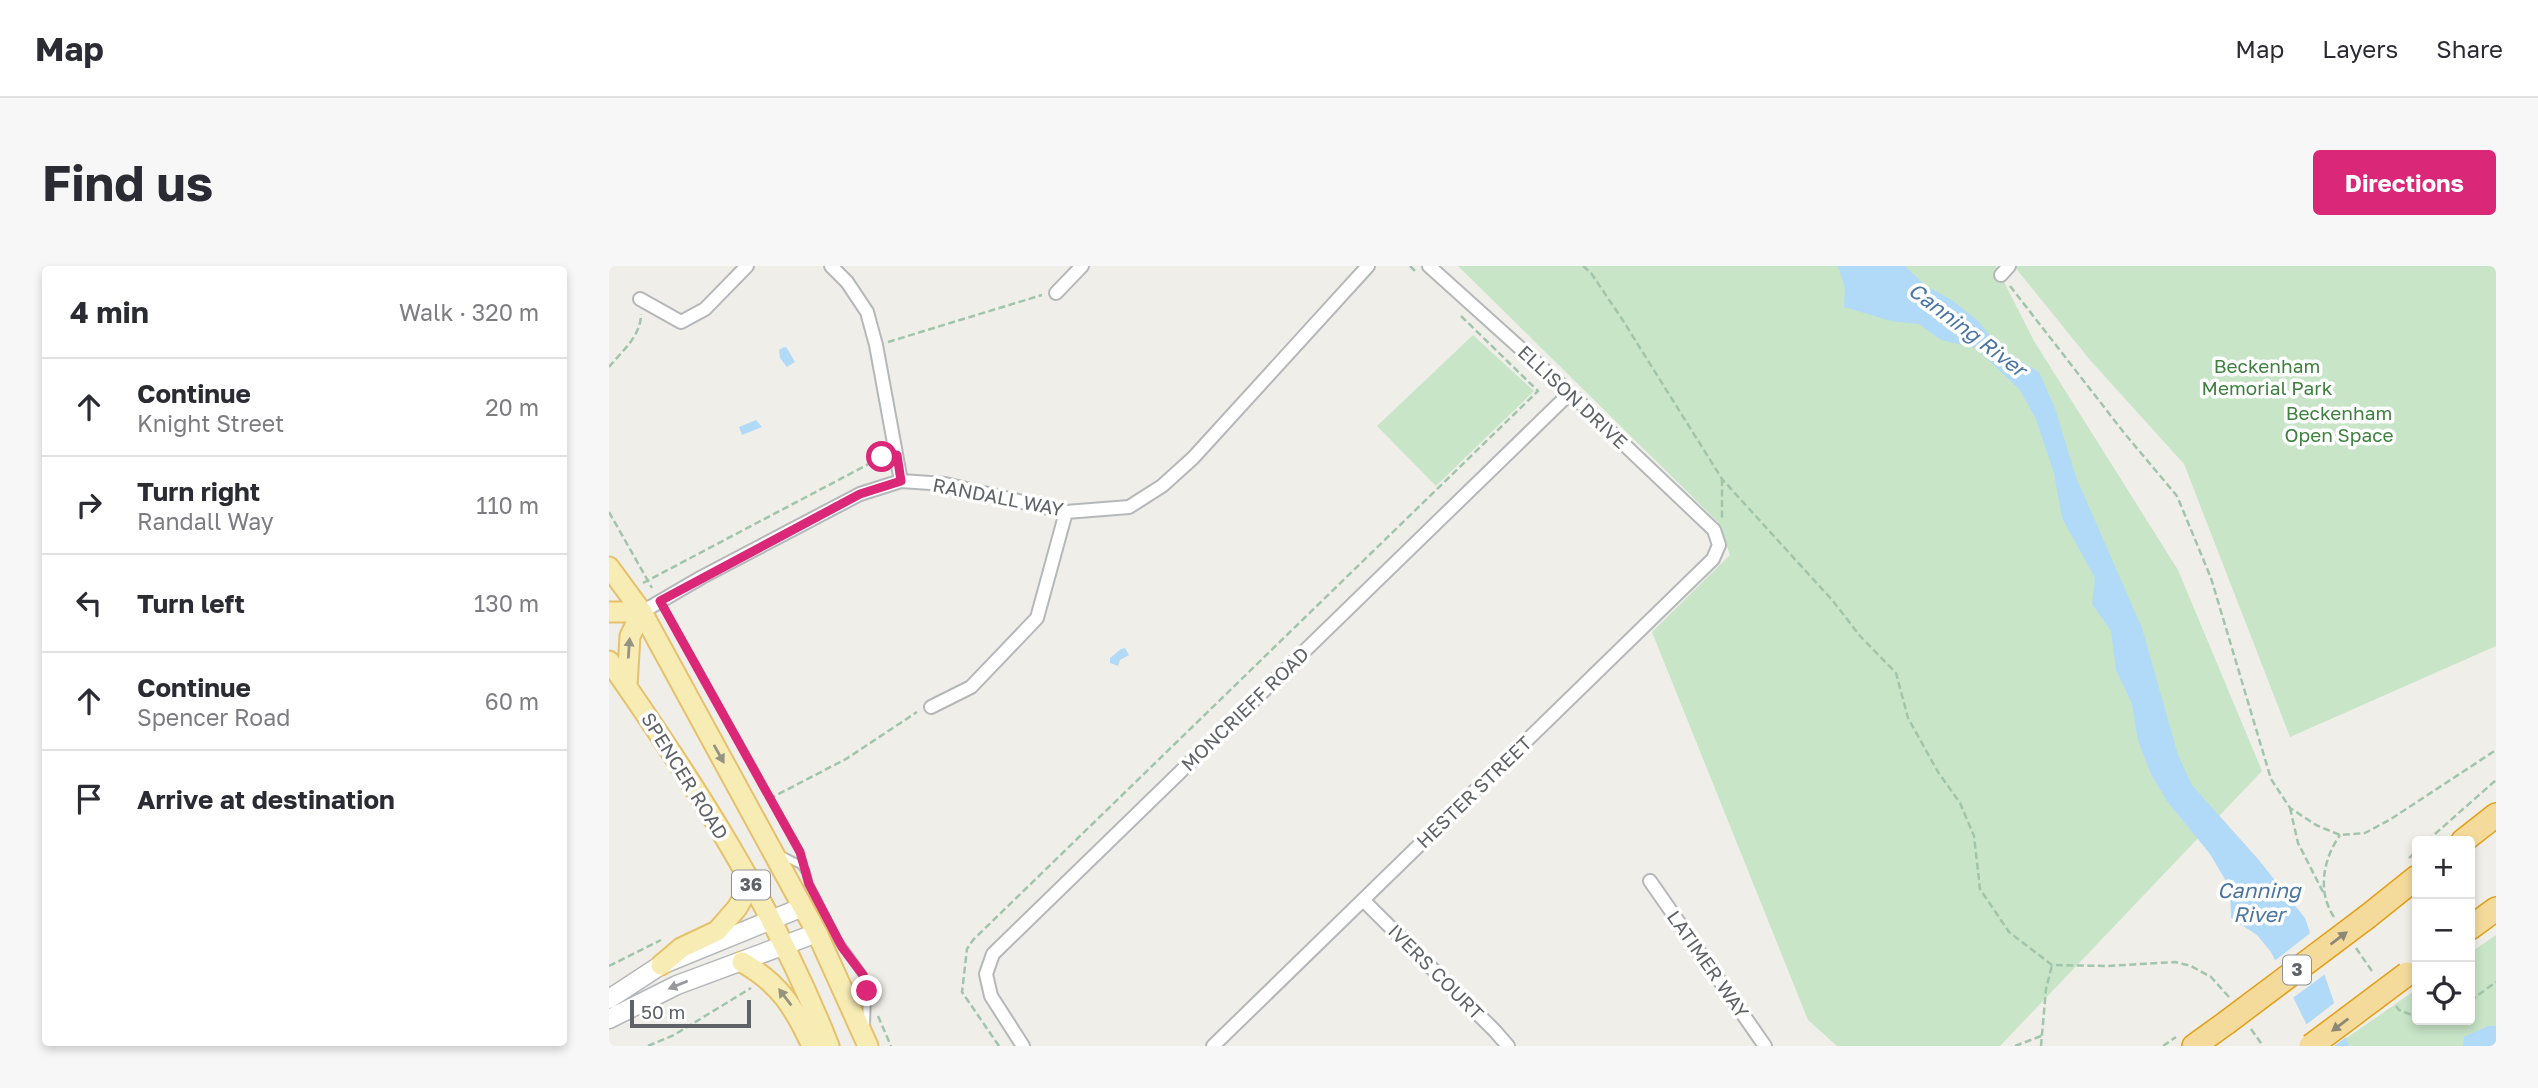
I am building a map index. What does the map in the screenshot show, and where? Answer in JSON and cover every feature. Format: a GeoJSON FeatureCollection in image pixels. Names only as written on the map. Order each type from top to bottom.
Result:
{"type":"FeatureCollection","features":[{"type":"Feature","properties":{"kind":"highway"},"geometry":{"type":"LineString","coordinates":[[2469,836],[2496,815]]}},
{"type":"Feature","properties":{"kind":"highway","name":"3"},"geometry":{"type":"LineString","coordinates":[[2194,1046],[2412,881]]}},
{"type":"Feature","properties":{"kind":"highway"},"geometry":{"type":"LineString","coordinates":[[2475,924],[2496,909]]}},
{"type":"Feature","properties":{"kind":"highway"},"geometry":{"type":"LineString","coordinates":[[2311,1046],[2412,971]]}},
{"type":"Feature","properties":{"kind":"main road","name":"SPENCER ROAD"},"geometry":{"type":"LineString","coordinates":[[609,567],[642,612],[766,838],[817,933],[868,1046]]}},
{"type":"Feature","properties":{"kind":"main road"},"geometry":{"type":"LineString","coordinates":[[609,612],[642,612],[630,636],[627,687]]}},
{"type":"Feature","properties":{"kind":"main road","name":"SPENCER ROAD"},"geometry":{"type":"LineString","coordinates":[[609,661],[683,769],[751,884],[783,945],[829,1046]]}},
{"type":"Feature","properties":{"kind":"main road"},"geometry":{"type":"LineString","coordinates":[[609,999],[661,965],[681,948],[717,931],[737,908],[751,884]]}},
{"type":"Feature","properties":{"kind":"main road"},"geometry":{"type":"LineString","coordinates":[[661,965],[803,907]]}},
{"type":"Feature","properties":{"kind":"main road"},"geometry":{"type":"LineString","coordinates":[[609,1019],[677,985],[817,933]]}},
{"type":"Feature","properties":{"kind":"main road"},"geometry":{"type":"LineString","coordinates":[[742,962],[766,977],[782,992],[800,1019],[812,1046]]}},
{"type":"Feature","properties":{"kind":"street"},"geometry":{"type":"LineString","coordinates":[[640,299],[681,322],[705,309],[747,266]]}},
{"type":"Feature","properties":{"kind":"street"},"geometry":{"type":"LineString","coordinates":[[831,266],[847,282],[867,312],[876,345],[901,481]]}},
{"type":"Feature","properties":{"kind":"street"},"geometry":{"type":"LineString","coordinates":[[1056,293],[1081,266]]}},
{"type":"Feature","properties":{"kind":"street","name":"RANDALL WAY"},"geometry":{"type":"LineString","coordinates":[[642,612],[860,494],[901,481],[945,484],[1066,512],[1129,507],[1162,486],[1193,458],[1368,266]]}},
{"type":"Feature","properties":{"kind":"street","name":"ELLISON DRIVE"},"geometry":{"type":"LineString","coordinates":[[1424,271],[1570,393],[1714,530]]}},
{"type":"Feature","properties":{"kind":"street","name":"MONCRIEFF ROAD"},"geometry":{"type":"LineString","coordinates":[[1023,1046],[991,996],[985,974],[993,954],[1570,393]]}},
{"type":"Feature","properties":{"kind":"street"},"geometry":{"type":"LineString","coordinates":[[931,707],[971,687],[1037,618],[1066,512]]}},
{"type":"Feature","properties":{"kind":"street","name":"HESTER STREET"},"geometry":{"type":"LineString","coordinates":[[1222,1043],[1363,900],[1713,559],[1720,545],[1714,530]]}},
{"type":"Feature","properties":{"kind":"street","name":"LATIMER WAY"},"geometry":{"type":"LineString","coordinates":[[1650,881],[1765,1046]]}},
{"type":"Feature","properties":{"kind":"street","name":"IVERS COURT"},"geometry":{"type":"LineString","coordinates":[[1363,900],[1508,1046]]}},
{"type":"Feature","properties":{"kind":"lane","name":"SPENCER ROAD"},"geometry":{"type":"LineString","coordinates":[[766,838],[784,858],[803,868],[837,939],[863,975],[867,991],[868,1046]]}},
{"type":"Feature","properties":{"kind":"path"},"geometry":{"type":"LineString","coordinates":[[1410,266],[1424,271]]}},
{"type":"Feature","properties":{"kind":"path"},"geometry":{"type":"LineString","coordinates":[[1583,266],[1591,272],[1622,319],[1721,479],[1896,673],[1908,718],[1938,772],[1960,803],[1974,836],[1980,889],[2009,932],[2052,965],[2107,966],[2175,962],[2191,966],[2211,977],[2229,998]]}},
{"type":"Feature","properties":{"kind":"path"},"geometry":{"type":"LineString","coordinates":[[2005,270],[2125,434],[2178,496],[2211,578],[2270,779],[2290,808],[2298,843],[2323,891]]}},
{"type":"Feature","properties":{"kind":"path"},"geometry":{"type":"LineString","coordinates":[[876,345],[1033,296],[1056,293]]}},
{"type":"Feature","properties":{"kind":"path"},"geometry":{"type":"LineString","coordinates":[[609,367],[634,338],[641,324],[640,299]]}},
{"type":"Feature","properties":{"kind":"path"},"geometry":{"type":"LineString","coordinates":[[999,1046],[963,992],[967,949],[973,940],[1538,391],[1459,314]]}},
{"type":"Feature","properties":{"kind":"path"},"geometry":{"type":"LineString","coordinates":[[627,592],[882,457],[897,455]]}},
{"type":"Feature","properties":{"kind":"path"},"geometry":{"type":"LineString","coordinates":[[1714,530],[1723,521],[1721,479]]}},
{"type":"Feature","properties":{"kind":"path"},"geometry":{"type":"LineString","coordinates":[[609,512],[800,852],[803,868]]}},
{"type":"Feature","properties":{"kind":"path"},"geometry":{"type":"LineString","coordinates":[[769,799],[846,759],[910,715],[931,707]]}},
{"type":"Feature","properties":{"kind":"path"},"geometry":{"type":"LineString","coordinates":[[2290,808],[2316,825],[2340,835],[2364,833],[2392,819],[2496,750]]}},
{"type":"Feature","properties":{"kind":"path"},"geometry":{"type":"LineString","coordinates":[[2433,836],[2496,780]]}},
{"type":"Feature","properties":{"kind":"path"},"geometry":{"type":"LineString","coordinates":[[2041,1046],[2046,989],[2052,965]]}},
{"type":"Feature","properties":{"kind":"path"},"geometry":{"type":"LineString","coordinates":[[648,1046],[674,1035],[761,982]]}},
{"type":"Feature","properties":{"kind":"path"},"geometry":{"type":"LineString","coordinates":[[2475,997],[2496,982]]}},
{"type":"Feature","properties":{"kind":"path"},"geometry":{"type":"LineString","coordinates":[[2249,1027],[2263,1046]]}},
{"type":"Feature","properties":{"kind":"path"},"geometry":{"type":"LineString","coordinates":[[2015,1046],[2041,1035]]}},
{"type":"Feature","properties":{"kind":"green space"},"geometry":{"type":"Polygon","coordinates":[[[1458,266],[1996,266],[2034,341],[2178,570],[2262,771],[2000,1046],[1837,1046],[1808,1020],[1652,632],[1730,555],[1718,522],[1458,266]]]}},
{"type":"Feature","properties":{"kind":"green space","name":"Beckenham Open Space"},"geometry":{"type":"Polygon","coordinates":[[[2014,266],[2496,266],[2496,646],[2290,737],[2184,464],[2090,360],[2014,266]]]}},
{"type":"Feature","properties":{"kind":"green space"},"geometry":{"type":"Polygon","coordinates":[[[1473,335],[1534,391],[1436,486],[1377,426],[1473,335]]]}},
{"type":"Feature","properties":{"kind":"green space"},"geometry":{"type":"Polygon","coordinates":[[[2496,935],[2496,1046],[2335,1046],[2412,992],[2412,1025],[2475,1025],[2475,950],[2496,935]]]}},
{"type":"Feature","properties":{"kind":"water","name":"Canning River"},"geometry":{"type":"Polygon","coordinates":[[[1838,266],[1905,266],[1926,286],[1952,300],[1978,321],[2002,350],[2039,372],[2055,408],[2076,477],[2142,628],[2178,755],[2192,785],[2258,859],[2305,918],[2349,1046],[2317,1046],[2271,952],[2257,935],[2231,918],[2230,888],[2210,854],[2167,801],[2151,774],[2138,741],[2132,704],[2116,670],[2111,631],[2092,604],[2095,578],[2062,518],[2054,473],[2036,419],[2020,390],[1976,348],[1941,340],[1919,324],[1891,321],[1844,307],[1845,288],[1838,266]]]}},
{"type":"Feature","properties":{"kind":"water"},"geometry":{"type":"Polygon","coordinates":[[[784,347],[795,362],[787,367],[780,358],[779,350],[784,347]]]}},
{"type":"Feature","properties":{"kind":"water"},"geometry":{"type":"Polygon","coordinates":[[[756,420],[762,427],[742,435],[739,427],[756,420]]]}},
{"type":"Feature","properties":{"kind":"water"},"geometry":{"type":"Polygon","coordinates":[[[1125,648],[1129,655],[1120,660],[1118,666],[1110,663],[1110,658],[1125,648]]]}},
{"type":"Feature","properties":{"kind":"water"},"geometry":{"type":"Polygon","coordinates":[[[2488,1026],[2496,1026],[2496,1046],[2463,1046],[2464,1037],[2488,1026]]]}},
{"type":"Feature","properties":{"kind":"pier"},"geometry":{"type":"Polygon","coordinates":[[[2313,931],[2328,972],[2290,1000],[2273,962],[2313,931]]]}},
{"type":"Feature","properties":{"kind":"pier"},"geometry":{"type":"Polygon","coordinates":[[[2337,1001],[2349,1035],[2334,1046],[2313,1046],[2303,1027],[2337,1001]]]}},
{"type":"Feature","properties":{"kind":"route"},"geometry":{"type":"LineString","coordinates":[[867,991],[863,975],[837,939],[809,884],[800,852],[660,601],[860,494],[901,481],[897,455],[882,457]]}},
{"type":"Feature","properties":{"kind":"park label","name":"Beckenham Memorial Park"},"geometry":{"type":"Point","coordinates":[2267,377]}}]}
